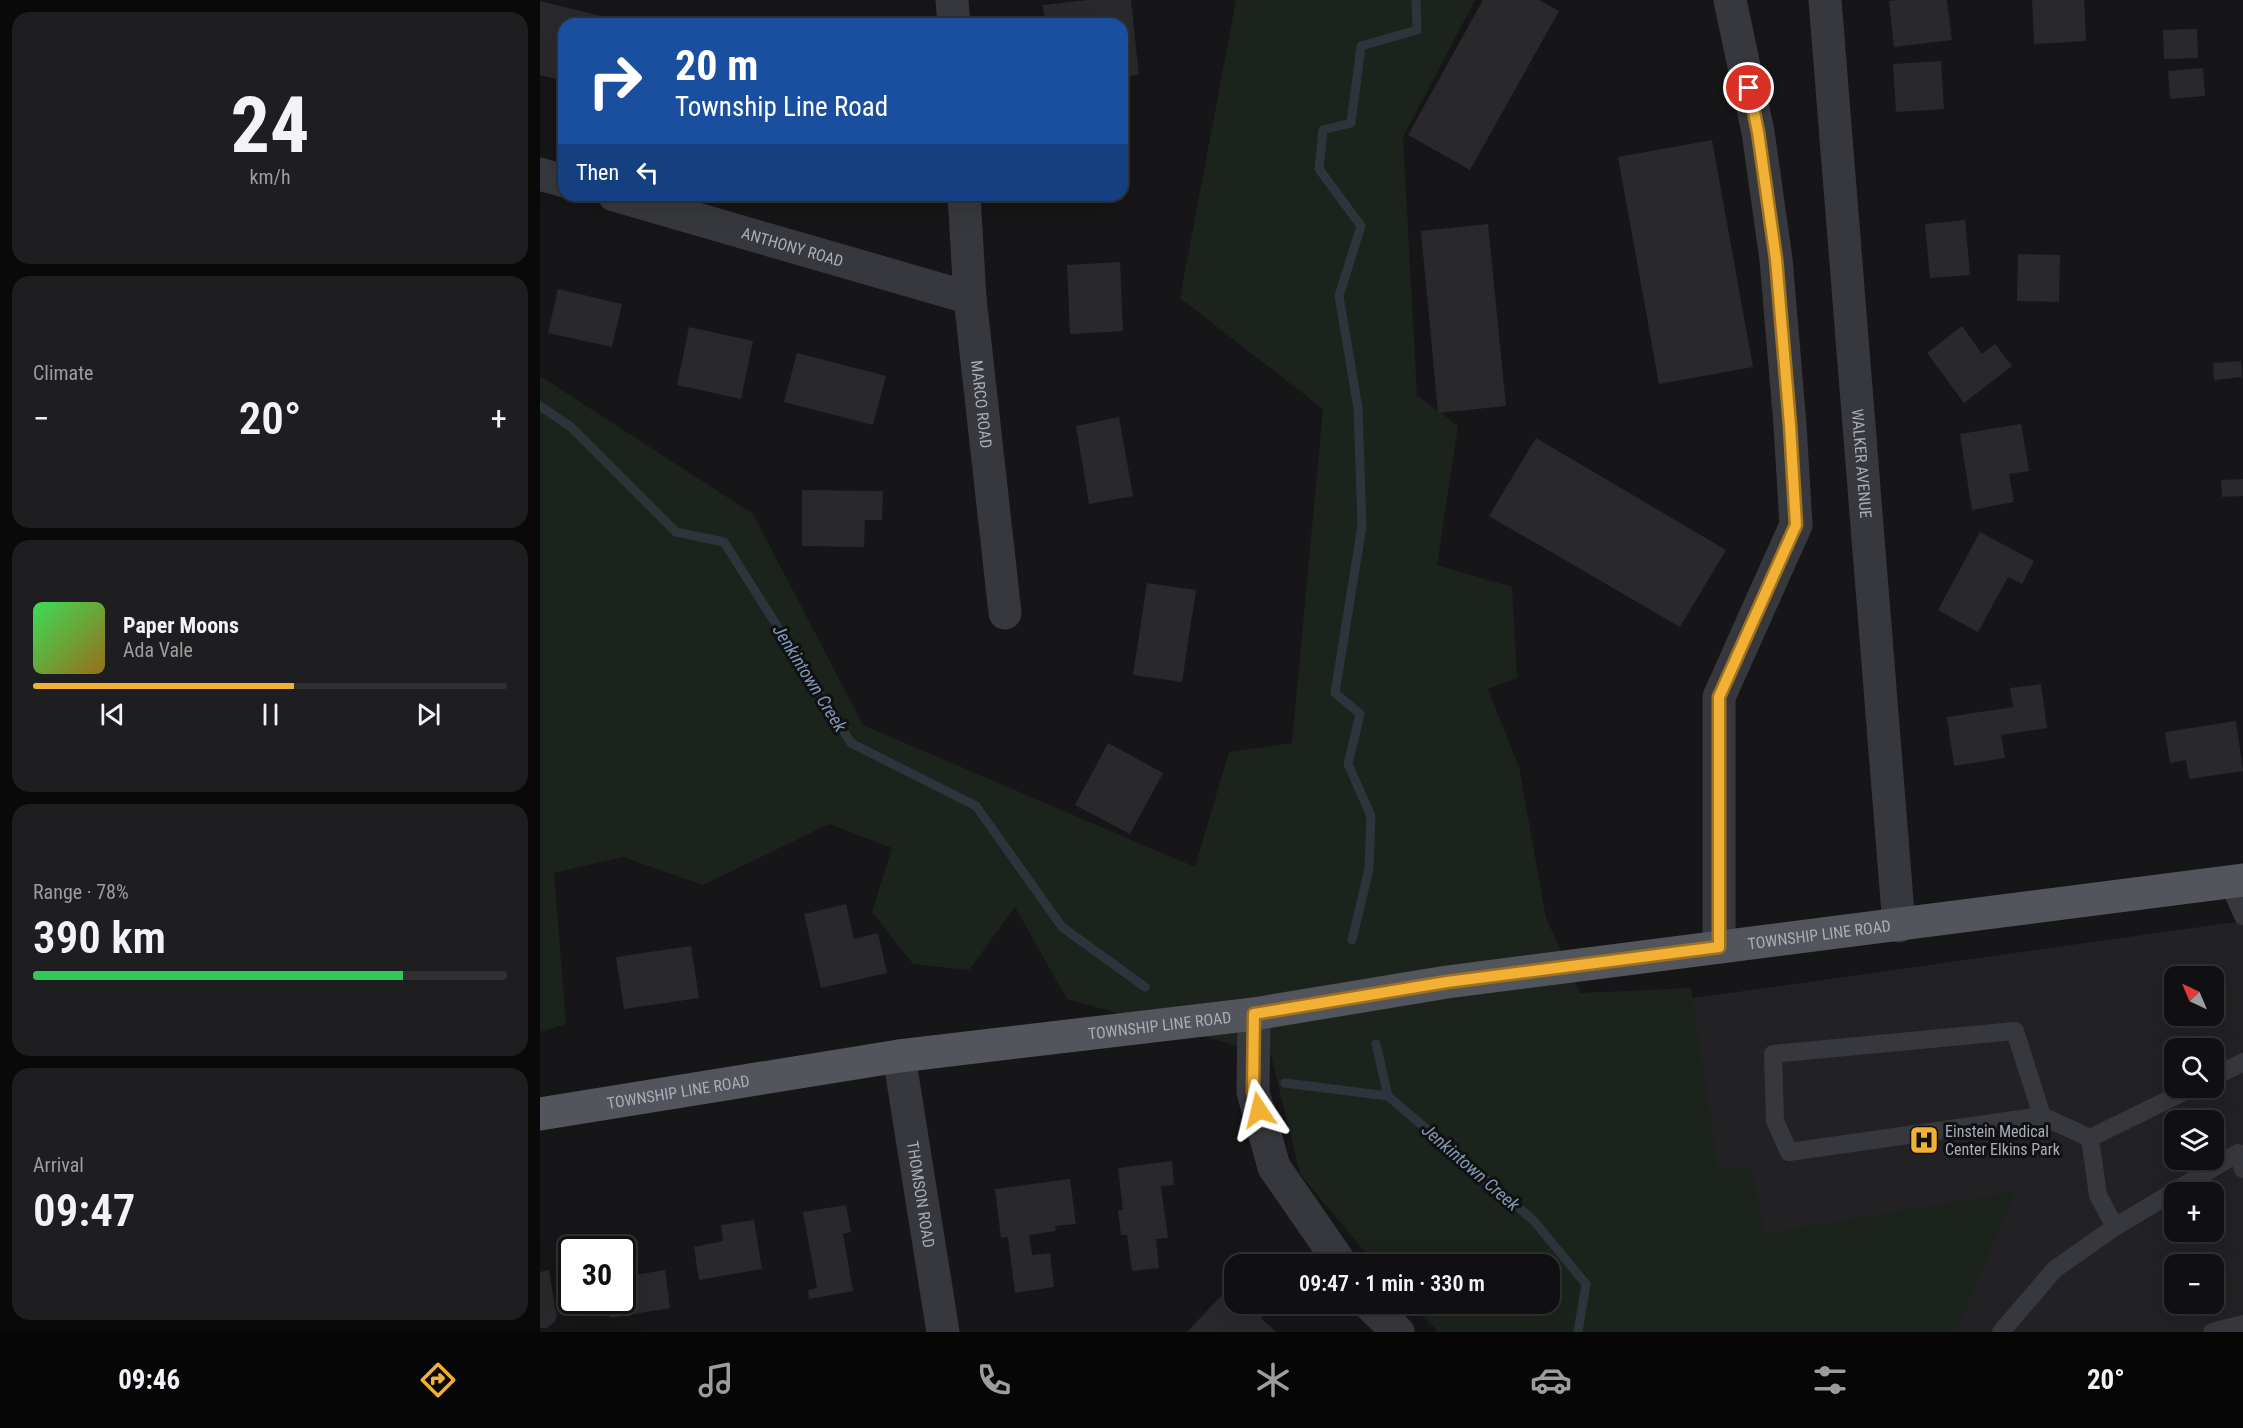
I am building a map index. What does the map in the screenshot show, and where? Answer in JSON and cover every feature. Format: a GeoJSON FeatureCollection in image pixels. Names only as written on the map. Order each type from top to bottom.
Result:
{"type":"FeatureCollection","features":[{"type":"Feature","properties":{"kind":"main road","name":"TOWNSHIP LINE ROAD"},"geometry":{"type":"LineString","coordinates":[[540,1114],[899,1056],[1254,1014],[1447,982],[1899,926],[2236,881]]}},
{"type":"Feature","properties":{"kind":"street"},"geometry":{"type":"LineString","coordinates":[[952,0],[954,18]]}},
{"type":"Feature","properties":{"kind":"street"},"geometry":{"type":"LineString","coordinates":[[1719,947],[1719,697],[1796,525],[1776,259],[1758,132],[1730,0]]}},
{"type":"Feature","properties":{"kind":"street","name":"WALKER AVENUE"},"geometry":{"type":"LineString","coordinates":[[1825,0],[1899,926]]}},
{"type":"Feature","properties":{"kind":"street"},"geometry":{"type":"LineString","coordinates":[[540,174],[558,178]]}},
{"type":"Feature","properties":{"kind":"street","name":"ANTHONY ROAD"},"geometry":{"type":"LineString","coordinates":[[635,201],[970,298]]}},
{"type":"Feature","properties":{"kind":"street","name":"MARCO ROAD"},"geometry":{"type":"LineString","coordinates":[[964,201],[970,298],[1005,613]]}},
{"type":"Feature","properties":{"kind":"street"},"geometry":{"type":"LineString","coordinates":[[1254,1014],[1253,1092],[1274,1167],[1334,1254]]}},
{"type":"Feature","properties":{"kind":"street","name":"THOMSON ROAD"},"geometry":{"type":"LineString","coordinates":[[899,1056],[943,1332]]}},
{"type":"Feature","properties":{"kind":"street"},"geometry":{"type":"LineString","coordinates":[[1379,1314],[1398,1332]]}},
{"type":"Feature","properties":{"kind":"lane"},"geometry":{"type":"LineString","coordinates":[[2236,881],[2243,916]]}},
{"type":"Feature","properties":{"kind":"lane"},"geometry":{"type":"LineString","coordinates":[[2042,1116],[2015,1031],[1773,1054],[1775,1121],[1789,1152],[2042,1116],[2090,1138]]}},
{"type":"Feature","properties":{"kind":"lane"},"geometry":{"type":"LineString","coordinates":[[2224,1072],[2243,1062]]}},
{"type":"Feature","properties":{"kind":"lane"},"geometry":{"type":"LineString","coordinates":[[2090,1138],[2172,1098]]}},
{"type":"Feature","properties":{"kind":"lane"},"geometry":{"type":"LineString","coordinates":[[2090,1138],[2098,1195],[2115,1227]]}},
{"type":"Feature","properties":{"kind":"lane"},"geometry":{"type":"LineString","coordinates":[[2001,1332],[2055,1269],[2115,1227],[2238,1153],[2243,1169]]}},
{"type":"Feature","properties":{"kind":"lane"},"geometry":{"type":"LineString","coordinates":[[2212,1332],[2243,1324]]}},
{"type":"Feature","properties":{"kind":"shaded area"},"geometry":{"type":"Polygon","coordinates":[[[1236,0],[1475,0],[1403,137],[1417,395],[1458,426],[1437,565],[1512,587],[1517,678],[1488,689],[1519,767],[1546,918],[1580,993],[1691,988],[1718,1167],[1752,1170],[1764,1233],[2015,1192],[1956,1332],[1439,1332],[1420,1314],[1560,1314],[1560,1254],[1367,1254],[1300,1174],[1271,1055],[1067,999],[1015,907],[969,970],[913,964],[872,912],[892,848],[829,824],[703,885],[623,857],[554,873],[566,1024],[540,1032],[540,376],[753,514],[863,725],[1195,867],[1229,752],[1292,743],[1323,409],[1180,298],[1236,0]]]}},
{"type":"Feature","properties":{"kind":"shaded area","name":"Einstein Medical Center Elkins Park"},"geometry":{"type":"Polygon","coordinates":[[[2243,921],[2243,1332],[1862,1332],[1710,1213],[1608,1010],[2243,921]]]}},
{"type":"Feature","properties":{"kind":"building"},"geometry":{"type":"Polygon","coordinates":[[[1089,0],[1131,0],[1139,75],[1128,76],[1128,18],[1044,18],[1043,5],[1089,0]]]}},
{"type":"Feature","properties":{"kind":"building"},"geometry":{"type":"Polygon","coordinates":[[[1483,0],[1539,0],[1559,11],[1470,170],[1408,135],[1483,0]]]}},
{"type":"Feature","properties":{"kind":"building"},"geometry":{"type":"Polygon","coordinates":[[[1947,0],[1952,40],[1894,47],[1889,1],[1947,0]]]}},
{"type":"Feature","properties":{"kind":"building"},"geometry":{"type":"Polygon","coordinates":[[[2032,0],[2084,0],[2086,41],[2034,44],[2032,0]]]}},
{"type":"Feature","properties":{"kind":"building"},"geometry":{"type":"Polygon","coordinates":[[[540,1],[605,17],[558,18],[558,80],[540,75],[540,1]]]}},
{"type":"Feature","properties":{"kind":"building"},"geometry":{"type":"Polygon","coordinates":[[[2197,29],[2198,58],[2164,59],[2163,30],[2197,29]]]}},
{"type":"Feature","properties":{"kind":"building"},"geometry":{"type":"Polygon","coordinates":[[[1941,61],[1944,109],[1896,112],[1893,64],[1941,61]]]}},
{"type":"Feature","properties":{"kind":"building"},"geometry":{"type":"Polygon","coordinates":[[[2203,68],[2205,96],[2170,99],[2168,71],[2203,68]]]}},
{"type":"Feature","properties":{"kind":"building"},"geometry":{"type":"Polygon","coordinates":[[[1712,140],[1753,367],[1659,384],[1618,157],[1712,140]]]}},
{"type":"Feature","properties":{"kind":"building"},"geometry":{"type":"Polygon","coordinates":[[[1965,220],[1970,275],[1930,278],[1925,224],[1965,220]]]}},
{"type":"Feature","properties":{"kind":"building"},"geometry":{"type":"Polygon","coordinates":[[[1488,224],[1506,406],[1438,413],[1421,231],[1488,224]]]}},
{"type":"Feature","properties":{"kind":"building"},"geometry":{"type":"Polygon","coordinates":[[[2018,254],[2060,255],[2059,302],[2017,301],[2018,254]]]}},
{"type":"Feature","properties":{"kind":"building"},"geometry":{"type":"Polygon","coordinates":[[[1120,262],[1123,331],[1070,334],[1067,265],[1120,262]]]}},
{"type":"Feature","properties":{"kind":"building"},"geometry":{"type":"Polygon","coordinates":[[[558,289],[622,304],[612,347],[548,333],[558,289]]]}},
{"type":"Feature","properties":{"kind":"building"},"geometry":{"type":"Polygon","coordinates":[[[1962,326],[1982,354],[1995,344],[2012,366],[1964,403],[1927,353],[1962,326]]]}},
{"type":"Feature","properties":{"kind":"building"},"geometry":{"type":"Polygon","coordinates":[[[689,327],[753,341],[741,399],[677,385],[689,327]]]}},
{"type":"Feature","properties":{"kind":"building"},"geometry":{"type":"Polygon","coordinates":[[[797,353],[886,376],[873,425],[784,402],[797,353]]]}},
{"type":"Feature","properties":{"kind":"building"},"geometry":{"type":"Polygon","coordinates":[[[2241,361],[2242,377],[2214,380],[2213,363],[2241,361]]]}},
{"type":"Feature","properties":{"kind":"building"},"geometry":{"type":"Polygon","coordinates":[[[1119,417],[1133,496],[1089,504],[1076,426],[1119,417]]]}},
{"type":"Feature","properties":{"kind":"building"},"geometry":{"type":"Polygon","coordinates":[[[2021,424],[2029,471],[2009,474],[2014,502],[1972,510],[1960,434],[2021,424]]]}},
{"type":"Feature","properties":{"kind":"building"},"geometry":{"type":"Polygon","coordinates":[[[1536,438],[1726,550],[1680,627],[1489,516],[1536,438]]]}},
{"type":"Feature","properties":{"kind":"building"},"geometry":{"type":"Polygon","coordinates":[[[2243,479],[2243,496],[2222,497],[2221,480],[2243,479]]]}},
{"type":"Feature","properties":{"kind":"building"},"geometry":{"type":"Polygon","coordinates":[[[802,490],[883,491],[882,520],[865,520],[864,547],[802,546],[802,490]]]}},
{"type":"Feature","properties":{"kind":"building"},"geometry":{"type":"Polygon","coordinates":[[[1980,532],[2034,561],[2022,584],[2008,577],[1978,632],[1938,610],[1980,532]]]}},
{"type":"Feature","properties":{"kind":"building"},"geometry":{"type":"Polygon","coordinates":[[[1147,583],[1196,590],[1182,682],[1133,675],[1147,583]]]}},
{"type":"Feature","properties":{"kind":"building"},"geometry":{"type":"Polygon","coordinates":[[[2041,684],[2047,728],[2001,735],[2005,758],[1954,766],[1947,717],[2013,707],[2010,688],[2041,684]]]}},
{"type":"Feature","properties":{"kind":"building"},"geometry":{"type":"Polygon","coordinates":[[[2236,721],[2243,771],[2189,779],[2186,760],[2170,763],[2165,732],[2236,721]]]}},
{"type":"Feature","properties":{"kind":"building"},"geometry":{"type":"Polygon","coordinates":[[[1108,743],[1163,773],[1130,834],[1075,805],[1108,743]]]}},
{"type":"Feature","properties":{"kind":"building"},"geometry":{"type":"Polygon","coordinates":[[[846,904],[854,939],[878,933],[887,973],[821,988],[804,914],[846,904]]]}},
{"type":"Feature","properties":{"kind":"building"},"geometry":{"type":"Polygon","coordinates":[[[691,946],[699,998],[624,1009],[616,957],[691,946]]]}},
{"type":"Feature","properties":{"kind":"building"},"geometry":{"type":"Polygon","coordinates":[[[1172,1161],[1174,1185],[1161,1186],[1168,1238],[1156,1239],[1159,1268],[1132,1271],[1127,1235],[1121,1235],[1118,1210],[1123,1210],[1118,1168],[1172,1161]]]}},
{"type":"Feature","properties":{"kind":"building"},"geometry":{"type":"Polygon","coordinates":[[[1070,1179],[1076,1224],[1055,1226],[1056,1231],[1029,1235],[1032,1255],[1050,1253],[1054,1287],[1015,1293],[1008,1237],[1001,1238],[995,1189],[1070,1179]]]}},
{"type":"Feature","properties":{"kind":"building"},"geometry":{"type":"Polygon","coordinates":[[[846,1205],[851,1232],[843,1234],[853,1291],[809,1299],[808,1290],[817,1288],[803,1212],[846,1205]]]}},
{"type":"Feature","properties":{"kind":"building"},"geometry":{"type":"Polygon","coordinates":[[[754,1220],[762,1269],[699,1280],[694,1247],[723,1241],[721,1225],[754,1220]]]}},
{"type":"Feature","properties":{"kind":"building"},"geometry":{"type":"Polygon","coordinates":[[[549,1270],[557,1314],[555,1322],[547,1328],[540,1328],[540,1272],[549,1270]]]}},
{"type":"Feature","properties":{"kind":"building"},"geometry":{"type":"Polygon","coordinates":[[[665,1270],[670,1308],[636,1314],[636,1275],[665,1270]]]}},
{"type":"Feature","properties":{"kind":"building"},"geometry":{"type":"Polygon","coordinates":[[[1224,1293],[1224,1314],[1265,1314],[1261,1318],[1276,1332],[1187,1332],[1224,1293]]]}},
{"type":"Feature","properties":{"kind":"building"},"geometry":{"type":"Polygon","coordinates":[[[609,1314],[634,1314],[610,1318],[609,1314]]]}},
{"type":"Feature","properties":{"kind":"waterway"},"geometry":{"type":"LineString","coordinates":[[1352,940],[1369,869],[1371,816],[1348,764],[1360,714],[1335,693],[1362,526],[1358,408],[1339,296],[1361,226],[1319,169],[1323,130],[1351,123],[1361,46],[1417,30],[1416,0]]}},
{"type":"Feature","properties":{"kind":"waterway","name":"Jenkintown Creek"},"geometry":{"type":"LineString","coordinates":[[540,406],[571,427],[676,532],[724,542],[851,743],[976,806],[1062,927],[1145,987]]}},
{"type":"Feature","properties":{"kind":"waterway"},"geometry":{"type":"LineString","coordinates":[[1376,1044],[1388,1096]]}},
{"type":"Feature","properties":{"kind":"waterway","name":"Jenkintown Creek"},"geometry":{"type":"LineString","coordinates":[[1285,1083],[1388,1096],[1534,1221],[1586,1284],[1578,1332]]}},
{"type":"Feature","properties":{"kind":"place","name":"Einstein Medical Center Elkins Park"},"geometry":{"type":"Point","coordinates":[1924,1140]}},
{"type":"Feature","properties":{"kind":"route"},"geometry":{"type":"LineString","coordinates":[[1259,1110],[1253,1092],[1254,1014],[1447,982],[1719,947],[1719,697],[1796,525],[1776,259],[1758,132],[1749,88]]}}]}
